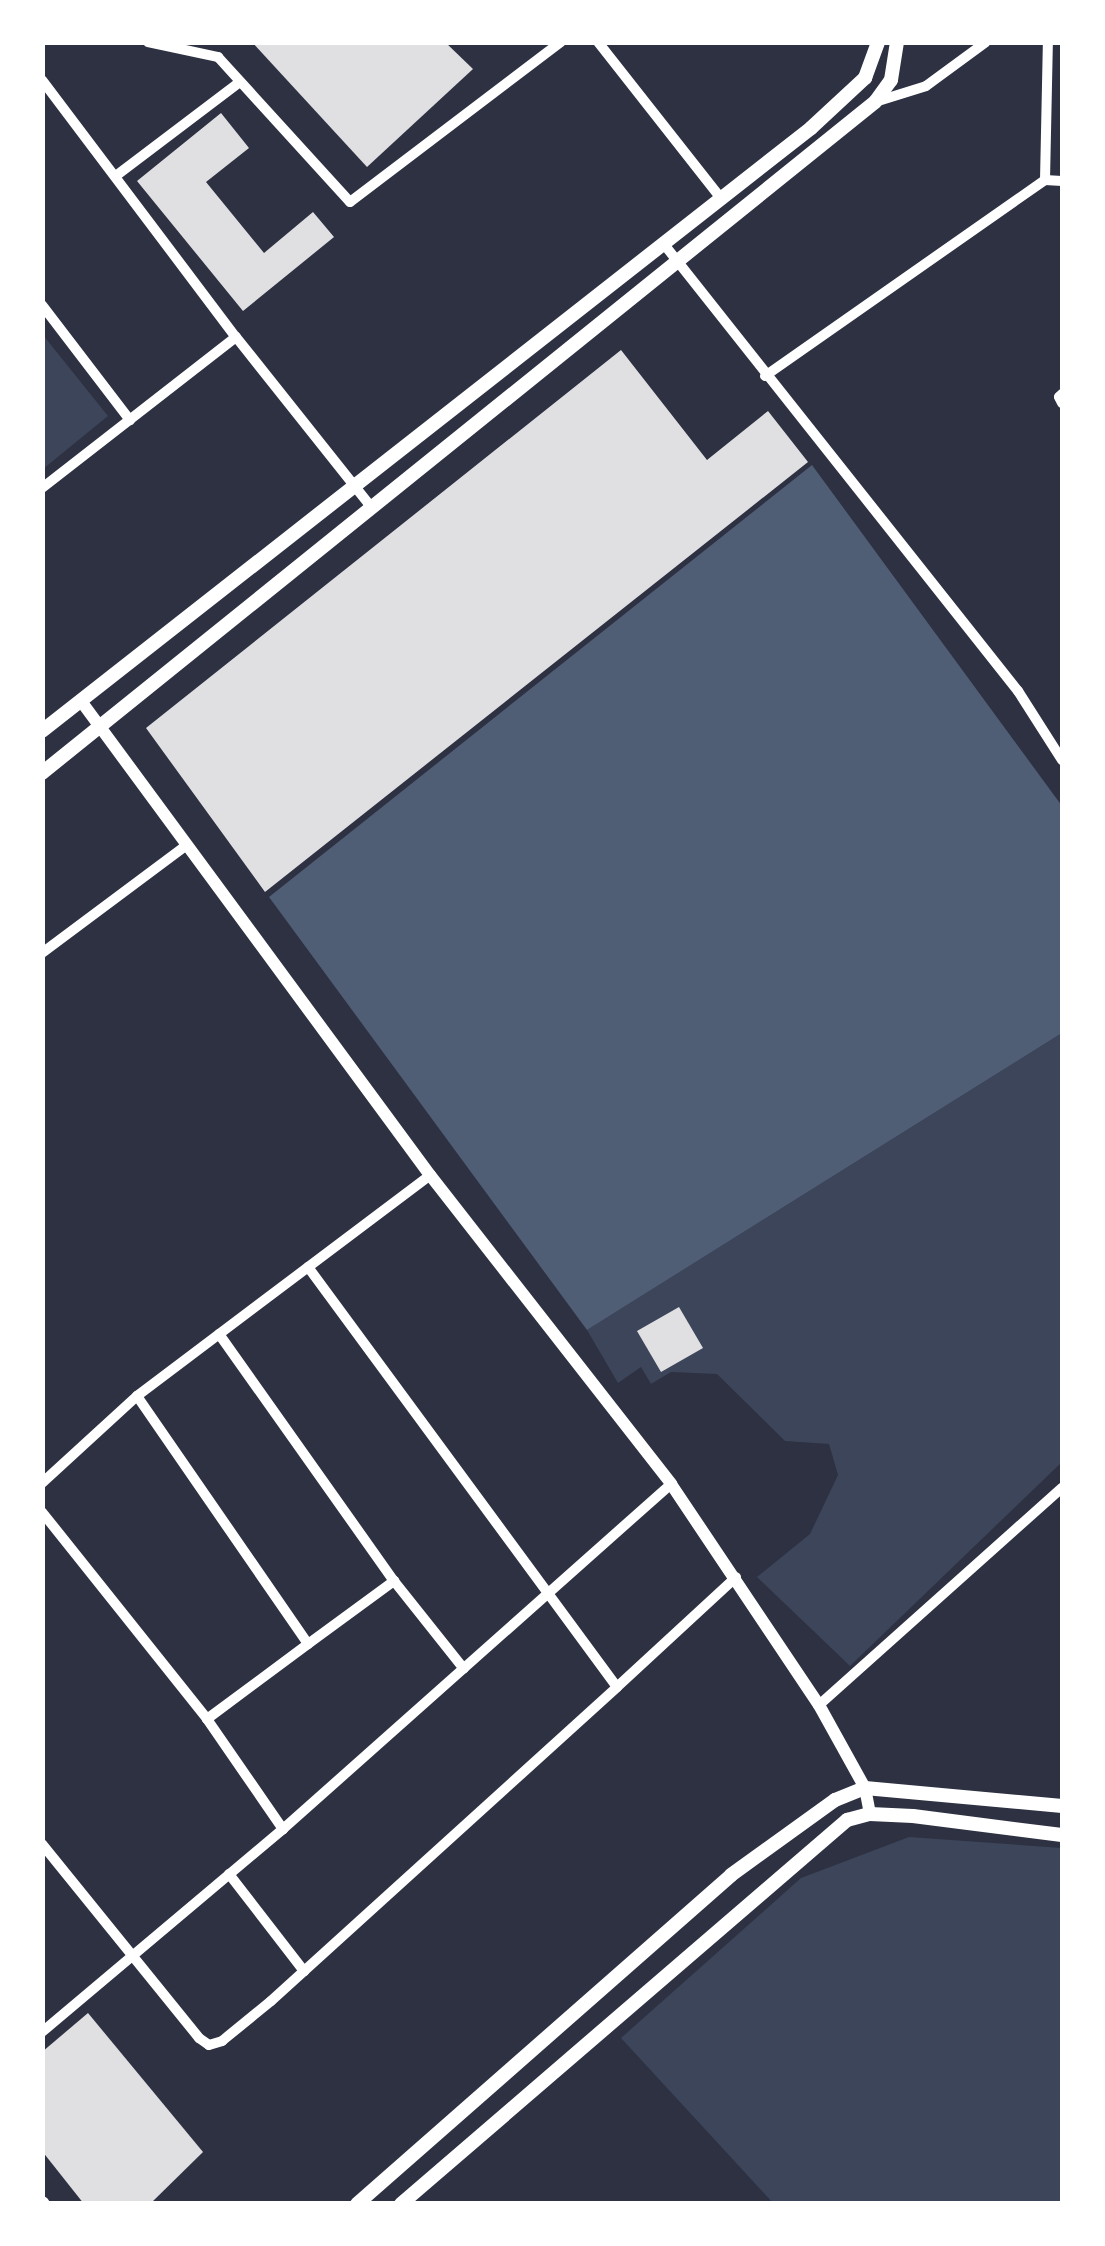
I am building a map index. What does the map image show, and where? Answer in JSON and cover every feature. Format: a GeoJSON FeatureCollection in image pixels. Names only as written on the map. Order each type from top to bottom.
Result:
{"type":"FeatureCollection","features":[{"type":"Feature","properties":{"kind":"main road"},"geometry":{"type":"LineString","coordinates":[[42,731],[811,128],[865,78],[878,42]]}},
{"type":"Feature","properties":{"kind":"main road"},"geometry":{"type":"LineString","coordinates":[[42,774],[875,102],[891,80],[898,42]]}},
{"type":"Feature","properties":{"kind":"main road"},"geometry":{"type":"LineString","coordinates":[[356,2204],[731,1876],[835,1800],[864,1788],[1062,1806]]}},
{"type":"Feature","properties":{"kind":"main road"},"geometry":{"type":"LineString","coordinates":[[1016,1829],[1018,1802]]}},
{"type":"Feature","properties":{"kind":"main road"},"geometry":{"type":"LineString","coordinates":[[402,2204],[847,1820],[870,1814],[1062,1835]]}},
{"type":"Feature","properties":{"kind":"main road"},"geometry":{"type":"LineString","coordinates":[[554,2033],[572,2055]]}},
{"type":"Feature","properties":{"kind":"street"},"geometry":{"type":"LineString","coordinates":[[148,42],[218,58],[350,202],[561,42]]}},
{"type":"Feature","properties":{"kind":"street"},"geometry":{"type":"LineString","coordinates":[[598,42],[720,197]]}},
{"type":"Feature","properties":{"kind":"street"},"geometry":{"type":"LineString","coordinates":[[875,102],[926,86],[986,42]]}},
{"type":"Feature","properties":{"kind":"street"},"geometry":{"type":"LineString","coordinates":[[1045,180],[1048,42]]}},
{"type":"Feature","properties":{"kind":"street"},"geometry":{"type":"LineString","coordinates":[[42,80],[372,508]]}},
{"type":"Feature","properties":{"kind":"street"},"geometry":{"type":"LineString","coordinates":[[117,175],[240,82]]}},
{"type":"Feature","properties":{"kind":"street"},"geometry":{"type":"LineString","coordinates":[[765,376],[1045,180],[1062,181]]}},
{"type":"Feature","properties":{"kind":"street"},"geometry":{"type":"LineString","coordinates":[[663,243],[1018,692],[1062,760]]}},
{"type":"Feature","properties":{"kind":"street"},"geometry":{"type":"LineString","coordinates":[[44,309],[130,420]]}},
{"type":"Feature","properties":{"kind":"street"},"geometry":{"type":"LineString","coordinates":[[42,488],[236,336]]}},
{"type":"Feature","properties":{"kind":"street"},"geometry":{"type":"LineString","coordinates":[[1062,394],[1062,403]]}},
{"type":"Feature","properties":{"kind":"street"},"geometry":{"type":"LineString","coordinates":[[81,701],[430,1174],[670,1484],[736,1577],[818,1705],[864,1788],[870,1814]]}},
{"type":"Feature","properties":{"kind":"street"},"geometry":{"type":"LineString","coordinates":[[42,953],[187,844]]}},
{"type":"Feature","properties":{"kind":"street"},"geometry":{"type":"LineString","coordinates":[[42,1483],[136,1396],[430,1174]]}},
{"type":"Feature","properties":{"kind":"street"},"geometry":{"type":"LineString","coordinates":[[308,1267],[617,1687]]}},
{"type":"Feature","properties":{"kind":"street"},"geometry":{"type":"LineString","coordinates":[[219,1334],[394,1581],[464,1670]]}},
{"type":"Feature","properties":{"kind":"street"},"geometry":{"type":"LineString","coordinates":[[136,1396],[308,1644]]}},
{"type":"Feature","properties":{"kind":"street"},"geometry":{"type":"LineString","coordinates":[[42,2032],[284,1829],[670,1484]]}},
{"type":"Feature","properties":{"kind":"street"},"geometry":{"type":"LineString","coordinates":[[818,1705],[1062,1488]]}},
{"type":"Feature","properties":{"kind":"street"},"geometry":{"type":"LineString","coordinates":[[42,1512],[207,1720],[284,1829]]}},
{"type":"Feature","properties":{"kind":"street"},"geometry":{"type":"LineString","coordinates":[[42,1844],[132,1958],[208,2044],[222,2041],[736,1577]]}},
{"type":"Feature","properties":{"kind":"street"},"geometry":{"type":"LineString","coordinates":[[207,1720],[394,1581]]}},
{"type":"Feature","properties":{"kind":"street"},"geometry":{"type":"LineString","coordinates":[[230,1874],[304,1970]]}},
{"type":"Feature","properties":{"kind":"shaded area"},"geometry":{"type":"Polygon","coordinates":[[[43,335],[108,416],[43,469],[42,468],[43,335]]]}},
{"type":"Feature","properties":{"kind":"shaded area"},"geometry":{"type":"Polygon","coordinates":[[[812,465],[1062,806],[1062,1033],[587,1330],[269,897],[812,465]]]}},
{"type":"Feature","properties":{"kind":"shaded area"},"geometry":{"type":"Polygon","coordinates":[[[1062,1033],[1062,1462],[850,1666],[757,1577],[810,1534],[838,1475],[829,1444],[785,1441],[717,1374],[671,1372],[651,1384],[641,1367],[618,1383],[587,1330],[1062,1033]]]}},
{"type":"Feature","properties":{"kind":"shaded area"},"geometry":{"type":"Polygon","coordinates":[[[909,1837],[1062,1848],[1062,2203],[773,2203],[621,2038],[801,1878],[909,1837]]]}},
{"type":"Feature","properties":{"kind":"building"},"geometry":{"type":"Polygon","coordinates":[[[252,42],[445,42],[473,69],[367,167],[252,42]]]}},
{"type":"Feature","properties":{"kind":"building"},"geometry":{"type":"Polygon","coordinates":[[[221,113],[249,148],[206,182],[264,253],[313,212],[334,237],[243,311],[137,181],[221,113]]]}},
{"type":"Feature","properties":{"kind":"building"},"geometry":{"type":"Polygon","coordinates":[[[621,350],[707,460],[768,411],[808,462],[265,892],[146,728],[621,350]]]}},
{"type":"Feature","properties":{"kind":"building"},"geometry":{"type":"Polygon","coordinates":[[[679,1307],[703,1348],[661,1372],[637,1331],[679,1307]]]}},
{"type":"Feature","properties":{"kind":"building"},"geometry":{"type":"Polygon","coordinates":[[[88,2013],[203,2152],[150,2204],[84,2204],[42,2151],[42,2052],[88,2013]]]}}]}
